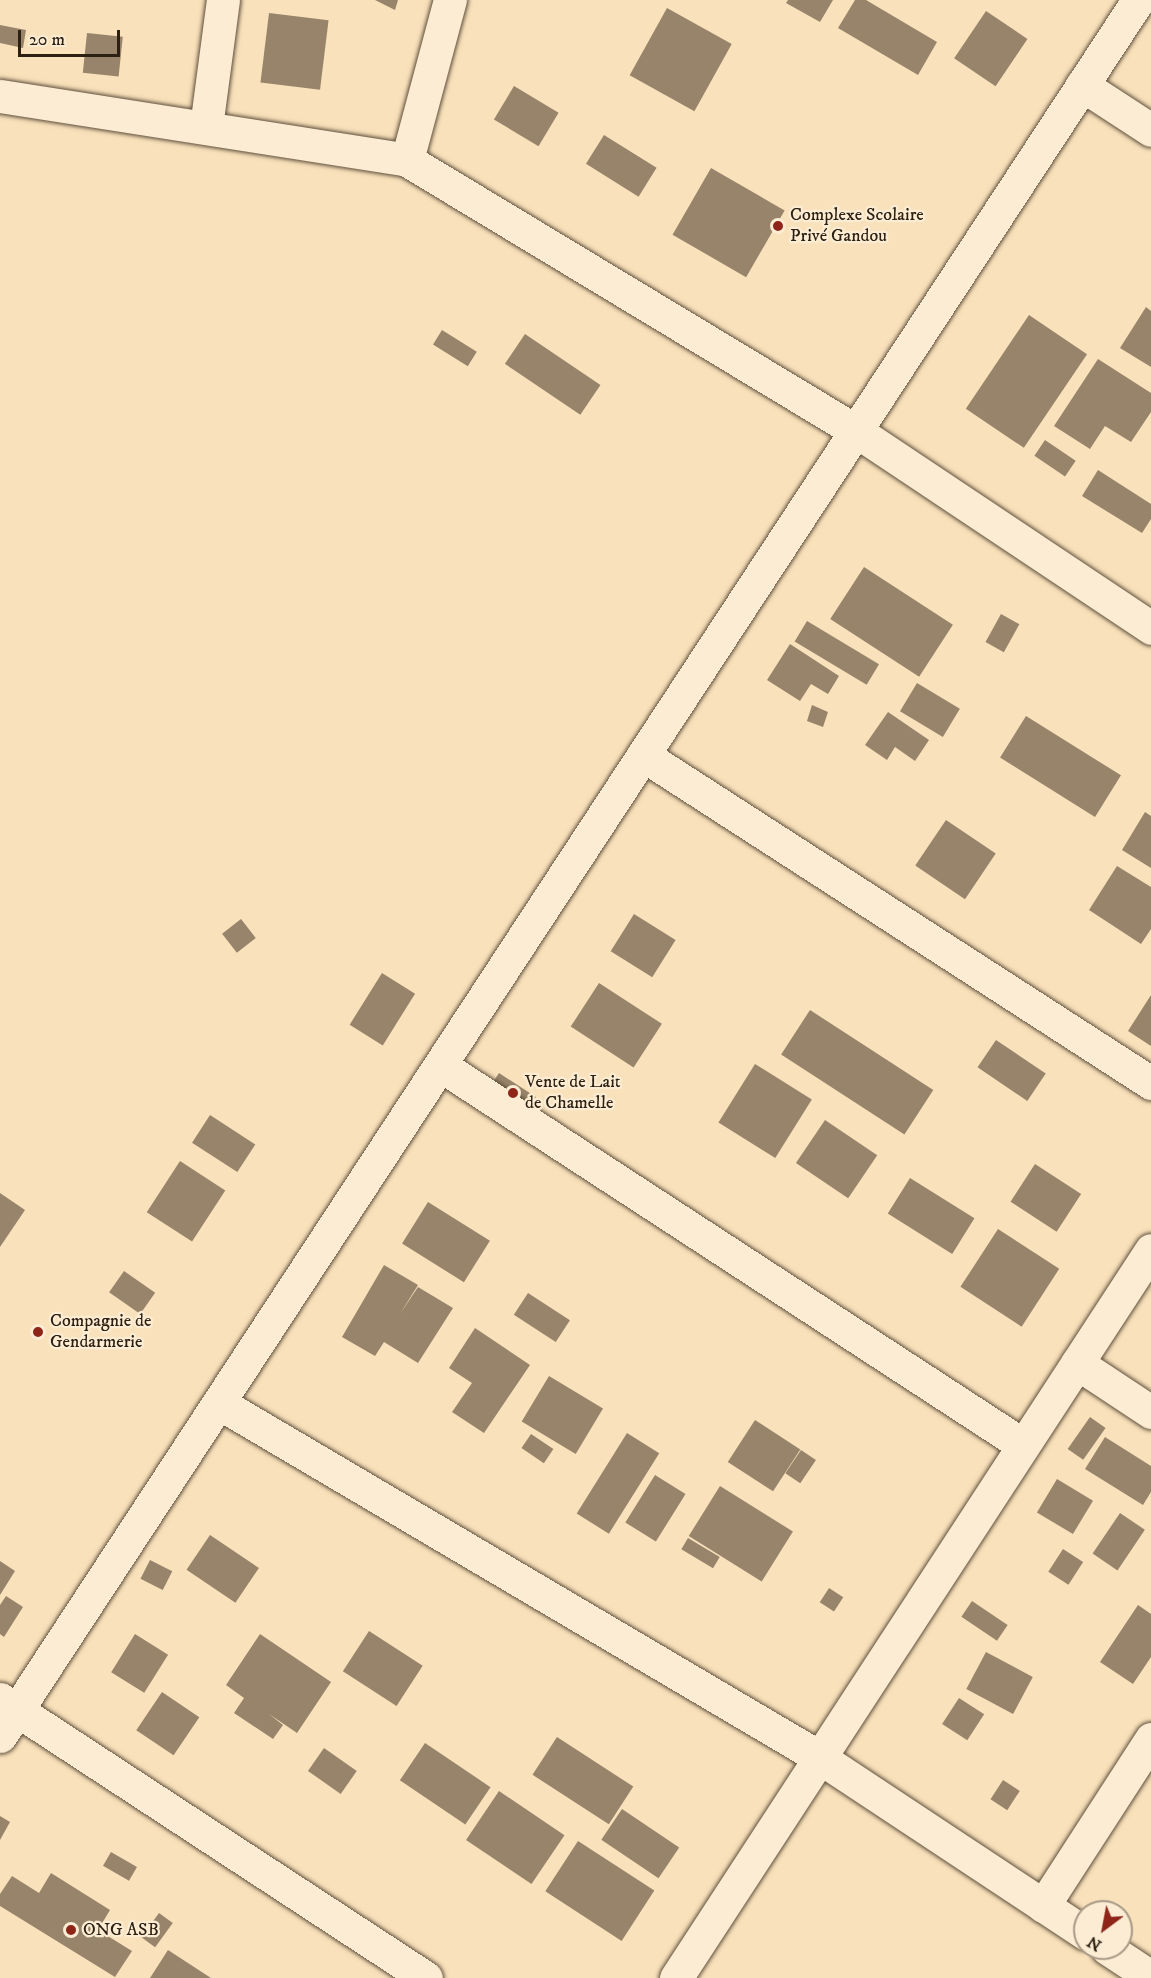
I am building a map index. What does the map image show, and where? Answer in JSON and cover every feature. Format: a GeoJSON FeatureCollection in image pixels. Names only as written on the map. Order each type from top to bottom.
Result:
{"type":"FeatureCollection","features":[{"type":"Feature","properties":{"kind":"street"},"geometry":{"type":"LineString","coordinates":[[206,127],[223,0]]}},
{"type":"Feature","properties":{"kind":"street"},"geometry":{"type":"LineString","coordinates":[[406,160],[450,0]]}},
{"type":"Feature","properties":{"kind":"street"},"geometry":{"type":"LineString","coordinates":[[426,1978],[6,1715],[219,1403],[1138,0]]}},
{"type":"Feature","properties":{"kind":"street"},"geometry":{"type":"LineString","coordinates":[[1082,85],[1151,130]]}},
{"type":"Feature","properties":{"kind":"street"},"geometry":{"type":"LineString","coordinates":[[0,96],[406,160],[856,431],[1151,628]]}},
{"type":"Feature","properties":{"kind":"street"},"geometry":{"type":"LineString","coordinates":[[643,755],[1151,1083]]}},
{"type":"Feature","properties":{"kind":"street"},"geometry":{"type":"LineString","coordinates":[[440,1065],[1023,1445]]}},
{"type":"Feature","properties":{"kind":"street"},"geometry":{"type":"LineString","coordinates":[[676,1978],[1151,1250]]}},
{"type":"Feature","properties":{"kind":"street"},"geometry":{"type":"LineString","coordinates":[[1077,1363],[1151,1412]]}},
{"type":"Feature","properties":{"kind":"street"},"geometry":{"type":"LineString","coordinates":[[219,1403],[819,1757],[1073,1925]]}},
{"type":"Feature","properties":{"kind":"street"},"geometry":{"type":"LineString","coordinates":[[1043,1906],[1151,1739]]}},
{"type":"Feature","properties":{"kind":"street"},"geometry":{"type":"LineString","coordinates":[[1125,1960],[1151,1977]]}},
{"type":"Feature","properties":{"kind":"building"},"geometry":{"type":"Polygon","coordinates":[[[375,0],[398,0],[395,10],[375,0]]]}},
{"type":"Feature","properties":{"kind":"building"},"geometry":{"type":"Polygon","coordinates":[[[788,0],[833,0],[820,22],[786,3],[788,0]]]}},
{"type":"Feature","properties":{"kind":"building"},"geometry":{"type":"Polygon","coordinates":[[[855,0],[866,0],[937,42],[918,75],[838,28],[855,0]]]}},
{"type":"Feature","properties":{"kind":"building"},"geometry":{"type":"Polygon","coordinates":[[[667,8],[732,44],[694,111],[630,75],[667,8]]]}},
{"type":"Feature","properties":{"kind":"building"},"geometry":{"type":"Polygon","coordinates":[[[986,11],[1027,39],[996,86],[954,58],[986,11]]]}},
{"type":"Feature","properties":{"kind":"building"},"geometry":{"type":"Polygon","coordinates":[[[269,13],[329,20],[320,90],[260,82],[269,13]]]}},
{"type":"Feature","properties":{"kind":"building"},"geometry":{"type":"Polygon","coordinates":[[[0,25],[26,30],[23,48],[0,43],[0,25]]]}},
{"type":"Feature","properties":{"kind":"building"},"geometry":{"type":"Polygon","coordinates":[[[87,33],[123,37],[119,77],[83,73],[87,33]]]}},
{"type":"Feature","properties":{"kind":"building"},"geometry":{"type":"Polygon","coordinates":[[[514,86],[559,113],[538,146],[494,119],[514,86]]]}},
{"type":"Feature","properties":{"kind":"building"},"geometry":{"type":"Polygon","coordinates":[[[604,135],[657,168],[639,197],[586,164],[604,135]]]}},
{"type":"Feature","properties":{"kind":"building"},"geometry":{"type":"Polygon","coordinates":[[[711,168],[785,211],[746,277],[672,235],[711,168]]]}},
{"type":"Feature","properties":{"kind":"building"},"geometry":{"type":"Polygon","coordinates":[[[1146,307],[1151,311],[1151,367],[1120,348],[1146,307]]]}},
{"type":"Feature","properties":{"kind":"building"},"geometry":{"type":"Polygon","coordinates":[[[1029,315],[1087,354],[1024,448],[966,409],[1029,315]]]}},
{"type":"Feature","properties":{"kind":"building"},"geometry":{"type":"Polygon","coordinates":[[[442,330],[477,352],[468,366],[433,344],[442,330]]]}},
{"type":"Feature","properties":{"kind":"building"},"geometry":{"type":"Polygon","coordinates":[[[525,334],[600,385],[580,415],[505,364],[525,334]]]}},
{"type":"Feature","properties":{"kind":"building"},"geometry":{"type":"Polygon","coordinates":[[[1098,359],[1151,393],[1151,412],[1131,442],[1105,426],[1090,449],[1054,426],[1098,359]]]}},
{"type":"Feature","properties":{"kind":"building"},"geometry":{"type":"Polygon","coordinates":[[[1045,440],[1076,461],[1065,476],[1034,456],[1045,440]]]}},
{"type":"Feature","properties":{"kind":"building"},"geometry":{"type":"Polygon","coordinates":[[[1098,470],[1151,504],[1151,519],[1142,533],[1082,496],[1098,470]]]}},
{"type":"Feature","properties":{"kind":"building"},"geometry":{"type":"Polygon","coordinates":[[[864,567],[953,625],[919,677],[830,619],[864,567]]]}},
{"type":"Feature","properties":{"kind":"building"},"geometry":{"type":"Polygon","coordinates":[[[1001,614],[1019,624],[1004,652],[985,642],[1001,614]]]}},
{"type":"Feature","properties":{"kind":"building"},"geometry":{"type":"Polygon","coordinates":[[[807,621],[879,664],[867,685],[795,642],[807,621]]]}},
{"type":"Feature","properties":{"kind":"building"},"geometry":{"type":"Polygon","coordinates":[[[790,644],[839,676],[828,694],[811,684],[800,701],[767,680],[790,644]]]}},
{"type":"Feature","properties":{"kind":"building"},"geometry":{"type":"Polygon","coordinates":[[[917,683],[960,709],[943,737],[900,711],[917,683]]]}},
{"type":"Feature","properties":{"kind":"building"},"geometry":{"type":"Polygon","coordinates":[[[812,705],[828,712],[823,727],[807,721],[812,705]]]}},
{"type":"Feature","properties":{"kind":"building"},"geometry":{"type":"Polygon","coordinates":[[[888,712],[929,740],[915,761],[895,747],[887,760],[865,745],[888,712]]]}},
{"type":"Feature","properties":{"kind":"building"},"geometry":{"type":"Polygon","coordinates":[[[1026,716],[1121,775],[1095,817],[1000,758],[1026,716]]]}},
{"type":"Feature","properties":{"kind":"building"},"geometry":{"type":"Polygon","coordinates":[[[1145,812],[1151,816],[1151,868],[1122,850],[1145,812]]]}},
{"type":"Feature","properties":{"kind":"building"},"geometry":{"type":"Polygon","coordinates":[[[946,820],[996,854],[965,899],[915,866],[946,820]]]}},
{"type":"Feature","properties":{"kind":"building"},"geometry":{"type":"Polygon","coordinates":[[[1117,866],[1151,887],[1151,929],[1141,944],[1089,910],[1117,866]]]}},
{"type":"Feature","properties":{"kind":"building"},"geometry":{"type":"Polygon","coordinates":[[[634,914],[676,940],[652,977],[611,951],[634,914]]]}},
{"type":"Feature","properties":{"kind":"building"},"geometry":{"type":"Polygon","coordinates":[[[241,919],[256,938],[237,953],[222,934],[241,919]]]}},
{"type":"Feature","properties":{"kind":"building"},"geometry":{"type":"Polygon","coordinates":[[[382,973],[415,994],[383,1045],[350,1025],[382,973]]]}},
{"type":"Feature","properties":{"kind":"building"},"geometry":{"type":"Polygon","coordinates":[[[599,983],[662,1024],[634,1067],[571,1027],[599,983]]]}},
{"type":"Feature","properties":{"kind":"building"},"geometry":{"type":"Polygon","coordinates":[[[1151,995],[1151,1046],[1128,1031],[1151,995]]]}},
{"type":"Feature","properties":{"kind":"building"},"geometry":{"type":"Polygon","coordinates":[[[810,1010],[933,1090],[904,1135],[781,1054],[810,1010]]]}},
{"type":"Feature","properties":{"kind":"building"},"geometry":{"type":"Polygon","coordinates":[[[996,1040],[1046,1074],[1027,1101],[978,1067],[996,1040]]]}},
{"type":"Feature","properties":{"kind":"building"},"geometry":{"type":"Polygon","coordinates":[[[755,1064],[812,1100],[775,1158],[718,1123],[755,1064]]]}},
{"type":"Feature","properties":{"kind":"building"},"geometry":{"type":"Polygon","coordinates":[[[499,1073],[536,1097],[528,1110],[491,1086],[499,1073]]]}},
{"type":"Feature","properties":{"kind":"building"},"geometry":{"type":"Polygon","coordinates":[[[210,1115],[255,1144],[237,1172],[192,1143],[210,1115]]]}},
{"type":"Feature","properties":{"kind":"building"},"geometry":{"type":"Polygon","coordinates":[[[825,1120],[877,1155],[848,1198],[796,1163],[825,1120]]]}},
{"type":"Feature","properties":{"kind":"building"},"geometry":{"type":"Polygon","coordinates":[[[180,1161],[225,1190],[192,1242],[147,1212],[180,1161]]]}},
{"type":"Feature","properties":{"kind":"building"},"geometry":{"type":"Polygon","coordinates":[[[1035,1164],[1081,1194],[1057,1232],[1010,1202],[1035,1164]]]}},
{"type":"Feature","properties":{"kind":"building"},"geometry":{"type":"Polygon","coordinates":[[[910,1178],[974,1218],[952,1254],[888,1214],[910,1178]]]}},
{"type":"Feature","properties":{"kind":"building"},"geometry":{"type":"Polygon","coordinates":[[[0,1193],[25,1210],[0,1247],[0,1193]]]}},
{"type":"Feature","properties":{"kind":"building"},"geometry":{"type":"Polygon","coordinates":[[[428,1202],[490,1241],[464,1282],[402,1244],[428,1202]]]}},
{"type":"Feature","properties":{"kind":"building"},"geometry":{"type":"Polygon","coordinates":[[[998,1229],[1059,1269],[1022,1327],[960,1287],[998,1229]]]}},
{"type":"Feature","properties":{"kind":"building"},"geometry":{"type":"Polygon","coordinates":[[[384,1265],[418,1285],[400,1314],[418,1287],[453,1308],[418,1363],[384,1342],[375,1356],[342,1337],[384,1265]]]}},
{"type":"Feature","properties":{"kind":"building"},"geometry":{"type":"Polygon","coordinates":[[[124,1271],[155,1293],[140,1314],[109,1292],[124,1271]]]}},
{"type":"Feature","properties":{"kind":"building"},"geometry":{"type":"Polygon","coordinates":[[[528,1293],[570,1320],[556,1342],[514,1315],[528,1293]]]}},
{"type":"Feature","properties":{"kind":"building"},"geometry":{"type":"Polygon","coordinates":[[[475,1328],[530,1365],[484,1433],[452,1412],[472,1383],[449,1368],[475,1328]]]}},
{"type":"Feature","properties":{"kind":"building"},"geometry":{"type":"Polygon","coordinates":[[[549,1376],[603,1408],[576,1454],[522,1421],[549,1376]]]}},
{"type":"Feature","properties":{"kind":"building"},"geometry":{"type":"Polygon","coordinates":[[[1090,1417],[1106,1428],[1083,1460],[1068,1449],[1090,1417]]]}},
{"type":"Feature","properties":{"kind":"building"},"geometry":{"type":"Polygon","coordinates":[[[755,1420],[800,1449],[773,1491],[728,1462],[755,1420]]]}},
{"type":"Feature","properties":{"kind":"building"},"geometry":{"type":"Polygon","coordinates":[[[627,1433],[659,1453],[609,1534],[577,1514],[627,1433]]]}},
{"type":"Feature","properties":{"kind":"building"},"geometry":{"type":"Polygon","coordinates":[[[531,1434],[553,1449],[544,1463],[521,1448],[531,1434]]]}},
{"type":"Feature","properties":{"kind":"building"},"geometry":{"type":"Polygon","coordinates":[[[1105,1437],[1151,1466],[1151,1492],[1143,1505],[1085,1469],[1105,1437]]]}},
{"type":"Feature","properties":{"kind":"building"},"geometry":{"type":"Polygon","coordinates":[[[801,1450],[816,1460],[800,1483],[785,1473],[801,1450]]]}},
{"type":"Feature","properties":{"kind":"building"},"geometry":{"type":"Polygon","coordinates":[[[655,1475],[686,1494],[656,1542],[625,1522],[655,1475]]]}},
{"type":"Feature","properties":{"kind":"building"},"geometry":{"type":"Polygon","coordinates":[[[1057,1479],[1093,1501],[1073,1534],[1037,1512],[1057,1479]]]}},
{"type":"Feature","properties":{"kind":"building"},"geometry":{"type":"Polygon","coordinates":[[[720,1486],[793,1532],[762,1582],[689,1536],[720,1486]]]}},
{"type":"Feature","properties":{"kind":"building"},"geometry":{"type":"Polygon","coordinates":[[[1120,1513],[1145,1530],[1117,1570],[1093,1554],[1120,1513]]]}},
{"type":"Feature","properties":{"kind":"building"},"geometry":{"type":"Polygon","coordinates":[[[210,1535],[259,1568],[235,1603],[187,1570],[210,1535]]]}},
{"type":"Feature","properties":{"kind":"building"},"geometry":{"type":"Polygon","coordinates":[[[688,1538],[720,1557],[713,1568],[681,1549],[688,1538]]]}},
{"type":"Feature","properties":{"kind":"building"},"geometry":{"type":"Polygon","coordinates":[[[1063,1549],[1083,1562],[1068,1585],[1048,1572],[1063,1549]]]}},
{"type":"Feature","properties":{"kind":"building"},"geometry":{"type":"Polygon","coordinates":[[[150,1560],[172,1571],[163,1590],[140,1579],[150,1560]]]}},
{"type":"Feature","properties":{"kind":"building"},"geometry":{"type":"Polygon","coordinates":[[[0,1561],[15,1571],[0,1595],[0,1561]]]}},
{"type":"Feature","properties":{"kind":"building"},"geometry":{"type":"Polygon","coordinates":[[[829,1588],[843,1597],[834,1612],[820,1602],[829,1588]]]}},
{"type":"Feature","properties":{"kind":"building"},"geometry":{"type":"Polygon","coordinates":[[[6,1596],[23,1607],[4,1637],[0,1634],[0,1605],[6,1596]]]}},
{"type":"Feature","properties":{"kind":"building"},"geometry":{"type":"Polygon","coordinates":[[[972,1601],[1008,1625],[997,1641],[961,1617],[972,1601]]]}},
{"type":"Feature","properties":{"kind":"building"},"geometry":{"type":"Polygon","coordinates":[[[1138,1605],[1151,1614],[1151,1657],[1133,1684],[1100,1662],[1138,1605]]]}},
{"type":"Feature","properties":{"kind":"building"},"geometry":{"type":"Polygon","coordinates":[[[369,1631],[423,1666],[397,1706],[343,1671],[369,1631]]]}},
{"type":"Feature","properties":{"kind":"building"},"geometry":{"type":"Polygon","coordinates":[[[135,1634],[168,1655],[144,1693],[111,1672],[135,1634]]]}},
{"type":"Feature","properties":{"kind":"building"},"geometry":{"type":"Polygon","coordinates":[[[260,1634],[331,1682],[297,1733],[269,1714],[283,1725],[273,1739],[234,1713],[244,1698],[226,1685],[260,1634]]]}},
{"type":"Feature","properties":{"kind":"building"},"geometry":{"type":"Polygon","coordinates":[[[986,1652],[1033,1677],[1013,1714],[966,1689],[986,1652]]]}},
{"type":"Feature","properties":{"kind":"building"},"geometry":{"type":"Polygon","coordinates":[[[162,1692],[199,1717],[174,1755],[136,1730],[162,1692]]]}},
{"type":"Feature","properties":{"kind":"building"},"geometry":{"type":"Polygon","coordinates":[[[959,1698],[984,1714],[967,1740],[942,1724],[959,1698]]]}},
{"type":"Feature","properties":{"kind":"building"},"geometry":{"type":"Polygon","coordinates":[[[557,1737],[633,1787],[609,1824],[532,1775],[557,1737]]]}},
{"type":"Feature","properties":{"kind":"building"},"geometry":{"type":"Polygon","coordinates":[[[425,1743],[490,1787],[465,1824],[400,1780],[425,1743]]]}},
{"type":"Feature","properties":{"kind":"building"},"geometry":{"type":"Polygon","coordinates":[[[324,1748],[357,1771],[341,1794],[308,1771],[324,1748]]]}},
{"type":"Feature","properties":{"kind":"building"},"geometry":{"type":"Polygon","coordinates":[[[1003,1780],[1020,1791],[1007,1810],[990,1799],[1003,1780]]]}},
{"type":"Feature","properties":{"kind":"building"},"geometry":{"type":"Polygon","coordinates":[[[499,1791],[564,1835],[532,1884],[466,1840],[499,1791]]]}},
{"type":"Feature","properties":{"kind":"building"},"geometry":{"type":"Polygon","coordinates":[[[622,1809],[679,1848],[659,1878],[601,1840],[622,1809]]]}},
{"type":"Feature","properties":{"kind":"building"},"geometry":{"type":"Polygon","coordinates":[[[0,1816],[10,1822],[0,1840],[0,1816]]]}},
{"type":"Feature","properties":{"kind":"building"},"geometry":{"type":"Polygon","coordinates":[[[578,1841],[654,1891],[622,1941],[545,1891],[578,1841]]]}},
{"type":"Feature","properties":{"kind":"building"},"geometry":{"type":"Polygon","coordinates":[[[111,1852],[137,1867],[129,1881],[103,1866],[111,1852]]]}},
{"type":"Feature","properties":{"kind":"building"},"geometry":{"type":"Polygon","coordinates":[[[51,1873],[110,1910],[98,1930],[132,1951],[115,1977],[0,1906],[0,1894],[12,1876],[39,1893],[51,1873]]]}},
{"type":"Feature","properties":{"kind":"building"},"geometry":{"type":"Polygon","coordinates":[[[159,1913],[173,1923],[155,1947],[141,1937],[159,1913]]]}},
{"type":"Feature","properties":{"kind":"building"},"geometry":{"type":"Polygon","coordinates":[[[168,1950],[211,1978],[150,1978],[168,1950]]]}},
{"type":"Feature","properties":{"kind":"place","name":"Complexe Scolaire Privé Gandou"},"geometry":{"type":"Point","coordinates":[778,226]}},
{"type":"Feature","properties":{"kind":"place","name":"Vente de Lait de Chamelle"},"geometry":{"type":"Point","coordinates":[513,1093]}},
{"type":"Feature","properties":{"kind":"place","name":"Compagnie de Gendarmerie"},"geometry":{"type":"Point","coordinates":[38,1332]}},
{"type":"Feature","properties":{"kind":"place","name":"ONG ASB"},"geometry":{"type":"Point","coordinates":[71,1930]}}]}
